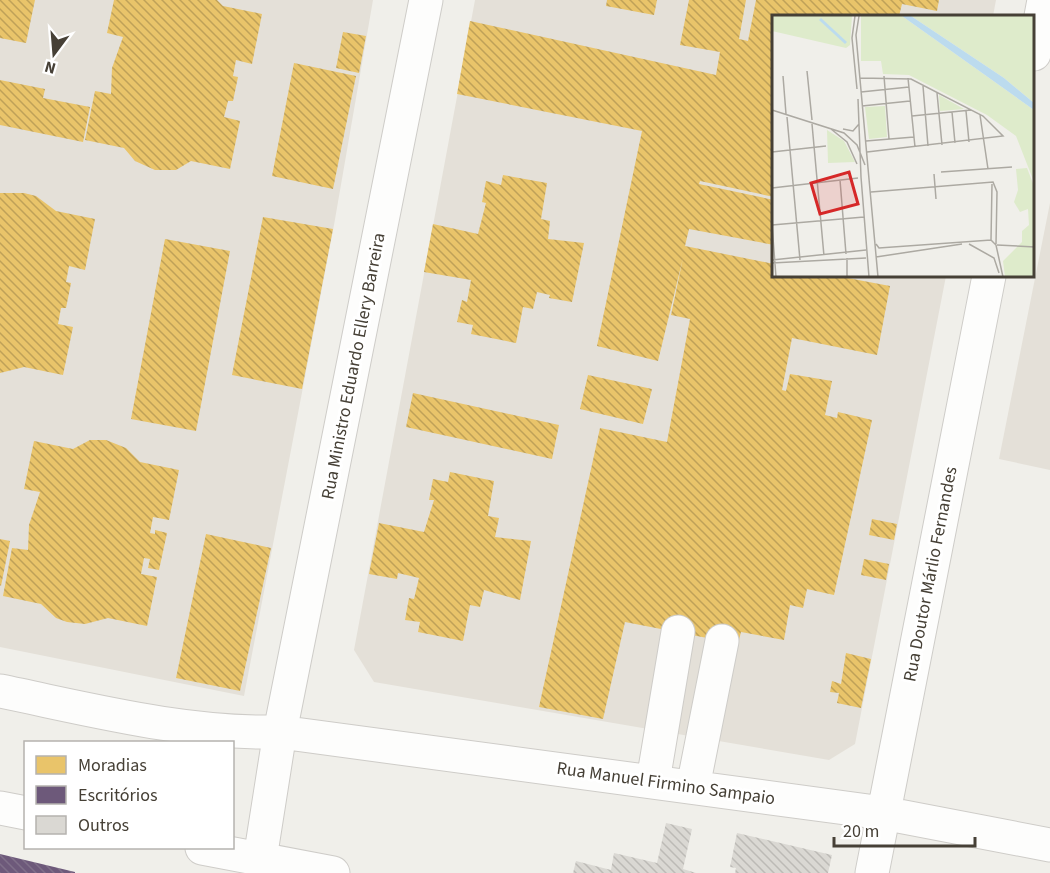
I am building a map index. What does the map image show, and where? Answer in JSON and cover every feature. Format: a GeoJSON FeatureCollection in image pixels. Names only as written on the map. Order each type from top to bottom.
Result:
{"type":"FeatureCollection","features":[{"type":"Feature","properties":{"kind":"street","name":"Rua Ministro Eduardo Ellery Barreira"},"geometry":{"type":"LineString","coordinates":[[260,859],[280,732],[426,0]]}},
{"type":"Feature","properties":{"kind":"street"},"geometry":{"type":"LineString","coordinates":[[1035,49],[1044,0]]}},
{"type":"Feature","properties":{"kind":"street","name":"Rua Doutor Márlio Fernandes"},"geometry":{"type":"LineString","coordinates":[[872,873],[989,278]]}},
{"type":"Feature","properties":{"kind":"street"},"geometry":{"type":"LineString","coordinates":[[653,781],[678,632]]}},
{"type":"Feature","properties":{"kind":"street"},"geometry":{"type":"LineString","coordinates":[[693,787],[722,641]]}},
{"type":"Feature","properties":{"kind":"street","name":"Rua Manuel Firmino Sampaio"},"geometry":{"type":"LineString","coordinates":[[0,690],[180,728],[241,733],[280,732],[653,781],[883,813],[1050,845]]}},
{"type":"Feature","properties":{"kind":"street"},"geometry":{"type":"LineString","coordinates":[[0,808],[24,813]]}},
{"type":"Feature","properties":{"kind":"street"},"geometry":{"type":"LineString","coordinates":[[207,849],[333,873]]}},
{"type":"Feature","properties":{"kind":"shaded area"},"geometry":{"type":"Polygon","coordinates":[[[0,0],[373,0],[334,225],[244,696],[0,647],[0,0]]]}},
{"type":"Feature","properties":{"kind":"shaded area"},"geometry":{"type":"Polygon","coordinates":[[[475,0],[996,0],[993,15],[772,15],[772,278],[946,278],[855,744],[829,760],[374,682],[354,650],[475,0]]]}},
{"type":"Feature","properties":{"kind":"shaded area"},"geometry":{"type":"Polygon","coordinates":[[[1050,203],[1050,470],[999,459],[1050,203]]]}},
{"type":"Feature","properties":{"kind":"building: Moradias"},"geometry":{"type":"Polygon","coordinates":[[[0,0],[35,0],[26,43],[0,38],[0,0]]]}},
{"type":"Feature","properties":{"kind":"building: Moradias"},"geometry":{"type":"Polygon","coordinates":[[[114,0],[217,0],[223,6],[262,14],[252,64],[236,60],[233,76],[238,77],[233,101],[228,101],[224,117],[240,121],[230,169],[191,161],[176,170],[155,170],[135,161],[124,148],[85,140],[95,91],[111,94],[112,68],[123,37],[107,33],[114,0]]]}},
{"type":"Feature","properties":{"kind":"building: Moradias"},"geometry":{"type":"Polygon","coordinates":[[[607,0],[657,0],[654,15],[606,6],[607,0]]]}},
{"type":"Feature","properties":{"kind":"building: Moradias"},"geometry":{"type":"Polygon","coordinates":[[[689,0],[746,0],[739,39],[748,41],[756,0],[939,0],[937,11],[902,4],[899,15],[772,15],[772,197],[700,181],[699,184],[772,200],[772,245],[689,229],[685,246],[772,264],[772,278],[848,278],[890,286],[877,355],[792,338],[782,390],[786,391],[790,374],[832,381],[825,415],[837,418],[838,412],[872,420],[834,595],[807,589],[803,608],[790,605],[784,640],[741,632],[738,644],[625,622],[603,719],[539,707],[600,428],[667,442],[690,319],[671,315],[683,258],[658,361],[597,346],[642,131],[457,94],[470,21],[716,75],[720,52],[680,45],[689,0]]]}},
{"type":"Feature","properties":{"kind":"building: Moradias"},"geometry":{"type":"Polygon","coordinates":[[[343,32],[366,36],[359,73],[336,68],[343,32]]]}},
{"type":"Feature","properties":{"kind":"building: Moradias"},"geometry":{"type":"Polygon","coordinates":[[[294,63],[356,76],[333,189],[272,176],[294,63]]]}},
{"type":"Feature","properties":{"kind":"building: Moradias"},"geometry":{"type":"Polygon","coordinates":[[[0,80],[45,89],[43,98],[90,107],[83,142],[0,125],[0,80]]]}},
{"type":"Feature","properties":{"kind":"building: Moradias"},"geometry":{"type":"Polygon","coordinates":[[[503,175],[547,183],[541,219],[550,221],[548,239],[584,243],[572,302],[549,298],[550,295],[537,292],[533,309],[523,307],[516,343],[471,334],[473,325],[457,322],[462,300],[467,302],[471,280],[424,272],[433,224],[478,234],[486,203],[482,202],[486,181],[501,185],[503,175]]]}},
{"type":"Feature","properties":{"kind":"building: Moradias"},"geometry":{"type":"Polygon","coordinates":[[[0,193],[24,193],[36,196],[56,211],[95,219],[85,270],[69,266],[66,282],[71,283],[66,308],[61,308],[58,324],[73,327],[63,375],[24,367],[0,373],[0,193]]]}},
{"type":"Feature","properties":{"kind":"building: Moradias"},"geometry":{"type":"Polygon","coordinates":[[[263,217],[333,229],[302,389],[232,375],[263,217]]]}},
{"type":"Feature","properties":{"kind":"building: Moradias"},"geometry":{"type":"Polygon","coordinates":[[[165,239],[230,251],[196,431],[131,419],[165,239]]]}},
{"type":"Feature","properties":{"kind":"building: Moradias"},"geometry":{"type":"Polygon","coordinates":[[[588,375],[652,389],[643,424],[580,409],[588,375]]]}},
{"type":"Feature","properties":{"kind":"building: Moradias"},"geometry":{"type":"Polygon","coordinates":[[[413,393],[559,425],[552,459],[406,427],[413,393]]]}},
{"type":"Feature","properties":{"kind":"building: Moradias"},"geometry":{"type":"Polygon","coordinates":[[[90,440],[106,440],[126,448],[140,462],[179,470],[169,520],[153,517],[150,533],[155,534],[155,530],[167,533],[159,570],[148,568],[150,559],[144,558],[141,574],[157,577],[147,626],[108,618],[85,624],[67,622],[56,618],[41,604],[3,596],[12,548],[28,550],[29,525],[40,492],[24,489],[34,441],[73,449],[90,440]]]}},
{"type":"Feature","properties":{"kind":"building: Moradias"},"geometry":{"type":"Polygon","coordinates":[[[450,472],[494,481],[488,516],[499,518],[495,537],[531,541],[520,600],[484,590],[480,607],[470,605],[463,641],[418,632],[420,622],[405,620],[409,598],[414,599],[419,578],[398,573],[397,579],[369,574],[379,523],[424,532],[434,500],[429,500],[433,479],[448,482],[450,472]]]}},
{"type":"Feature","properties":{"kind":"building: Moradias"},"geometry":{"type":"Polygon","coordinates":[[[872,519],[897,524],[894,540],[869,535],[872,519]]]}},
{"type":"Feature","properties":{"kind":"building: Moradias"},"geometry":{"type":"Polygon","coordinates":[[[206,534],[271,548],[240,691],[176,678],[206,534]]]}},
{"type":"Feature","properties":{"kind":"building: Moradias"},"geometry":{"type":"Polygon","coordinates":[[[0,539],[10,541],[1,586],[0,585],[0,539]]]}},
{"type":"Feature","properties":{"kind":"building: Moradias"},"geometry":{"type":"Polygon","coordinates":[[[864,559],[889,564],[886,580],[861,575],[864,559]]]}},
{"type":"Feature","properties":{"kind":"building: Moradias"},"geometry":{"type":"Polygon","coordinates":[[[846,653],[871,659],[861,708],[837,703],[839,693],[830,692],[832,681],[841,684],[846,653]]]}},
{"type":"Feature","properties":{"kind":"building: Escritórios"},"geometry":{"type":"Polygon","coordinates":[[[0,854],[75,872],[75,873],[0,873],[0,854]]]}},
{"type":"Feature","properties":{"kind":"building: Outros"},"geometry":{"type":"Polygon","coordinates":[[[666,823],[692,829],[683,869],[696,873],[573,873],[576,861],[611,870],[614,853],[657,863],[666,823]]]}},
{"type":"Feature","properties":{"kind":"building: Outros"},"geometry":{"type":"Polygon","coordinates":[[[737,833],[832,855],[828,873],[735,873],[736,868],[730,867],[737,833]]]}}]}
